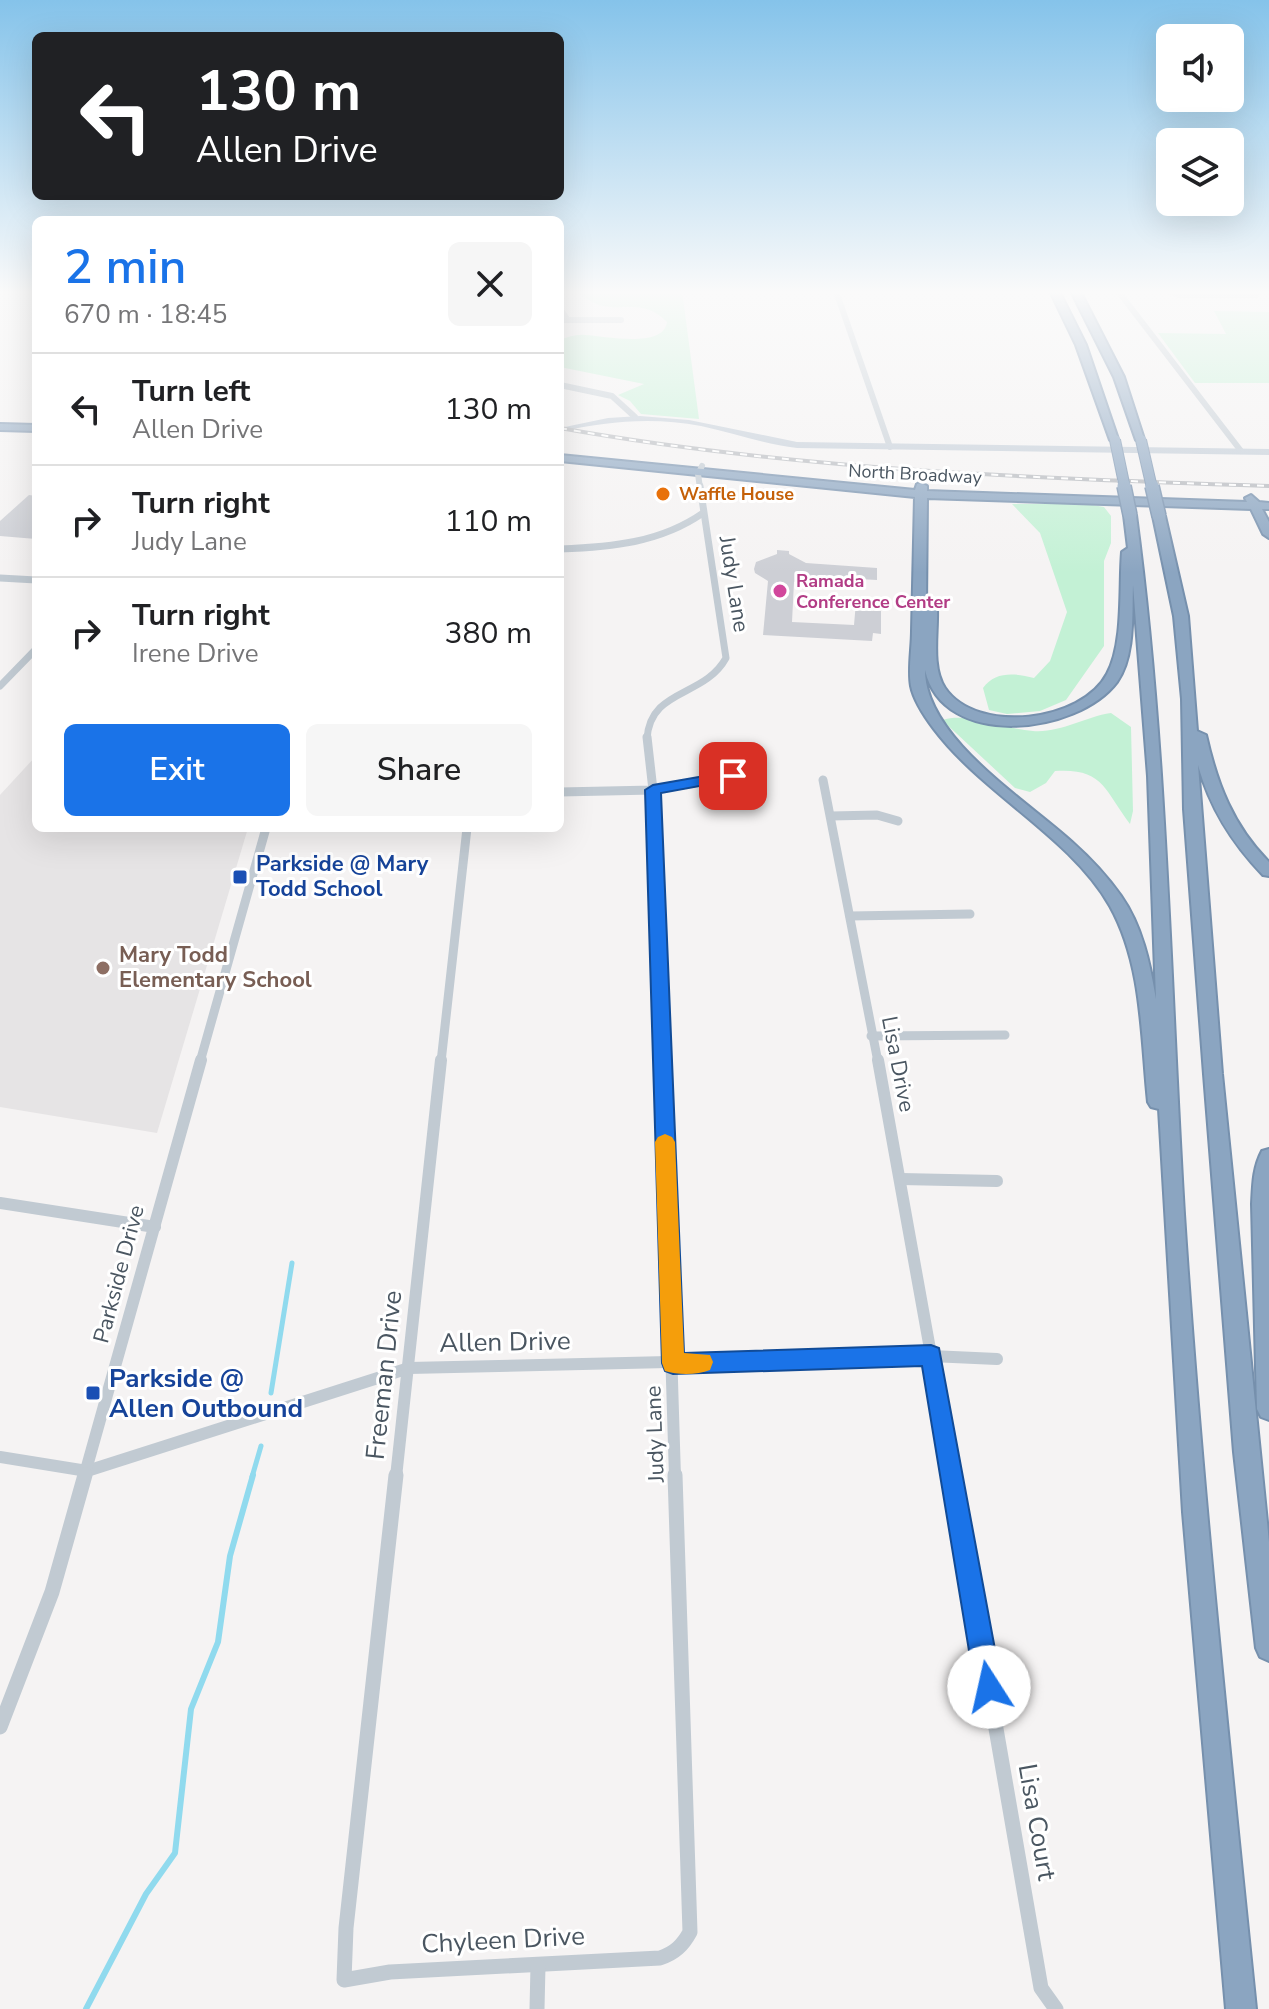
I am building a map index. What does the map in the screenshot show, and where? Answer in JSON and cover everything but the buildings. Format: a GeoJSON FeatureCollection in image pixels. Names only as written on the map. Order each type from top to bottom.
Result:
{"type":"FeatureCollection","features":[{"type":"Feature","properties":{"kind":"highway"},"geometry":{"type":"LineString","coordinates":[[1095,385],[1115,440],[1142,598],[1151,722],[1174,1212],[1198,1574],[1241,2009]]}},
{"type":"Feature","properties":{"kind":"highway"},"geometry":{"type":"LineString","coordinates":[[1122,385],[1141,440],[1181,616],[1189,699],[1192,809],[1213,1074],[1246,1452],[1269,1648]]}},
{"type":"Feature","properties":{"kind":"highway"},"geometry":{"type":"LineString","coordinates":[[0,427],[32,428]]}},
{"type":"Feature","properties":{"kind":"highway"},"geometry":{"type":"LineString","coordinates":[[0,435],[32,436]]}},
{"type":"Feature","properties":{"kind":"highway","name":"North Broadway"},"geometry":{"type":"LineString","coordinates":[[564,452],[700,470]]}},
{"type":"Feature","properties":{"kind":"highway","name":"North Broadway"},"geometry":{"type":"LineString","coordinates":[[564,458],[927,490],[1264,503]]}},
{"type":"Feature","properties":{"kind":"highway"},"geometry":{"type":"LineString","coordinates":[[927,490],[935,680],[938,689],[955,705],[998,720],[1031,721],[1059,716],[1089,702],[1112,680],[1119,665],[1131,522]]}},
{"type":"Feature","properties":{"kind":"highway"},"geometry":{"type":"LineString","coordinates":[[927,490],[918,686],[940,731],[1082,859],[1117,903],[1141,966],[1174,1212]]}},
{"type":"Feature","properties":{"kind":"highway"},"geometry":{"type":"LineString","coordinates":[[1264,503],[1269,534]]}},
{"type":"Feature","properties":{"kind":"highway"},"geometry":{"type":"LineString","coordinates":[[1189,699],[1211,790],[1224,818],[1238,839],[1269,871]]}},
{"type":"Feature","properties":{"kind":"highway"},"geometry":{"type":"LineString","coordinates":[[1269,1157],[1263,1178],[1262,1204],[1269,1409]]}},
{"type":"Feature","properties":{"kind":"street"},"geometry":{"type":"LineString","coordinates":[[868,385],[890,447]]}},
{"type":"Feature","properties":{"kind":"street"},"geometry":{"type":"LineString","coordinates":[[1190,385],[1241,451]]}},
{"type":"Feature","properties":{"kind":"street"},"geometry":{"type":"LineString","coordinates":[[564,386],[611,396],[625,404],[635,417]]}},
{"type":"Feature","properties":{"kind":"street"},"geometry":{"type":"LineString","coordinates":[[564,429],[635,417],[691,422],[778,443],[1269,452]]}},
{"type":"Feature","properties":{"kind":"street","name":"Judy Lane"},"geometry":{"type":"LineString","coordinates":[[691,1916],[653,790],[648,729],[650,717],[674,699],[707,683],[721,670],[726,658],[703,513],[700,470]]}},
{"type":"Feature","properties":{"kind":"street"},"geometry":{"type":"LineString","coordinates":[[564,549],[607,546],[657,536],[703,513]]}},
{"type":"Feature","properties":{"kind":"street"},"geometry":{"type":"LineString","coordinates":[[0,578],[32,580]]}},
{"type":"Feature","properties":{"kind":"street"},"geometry":{"type":"LineString","coordinates":[[0,686],[4,678],[32,653]]}},
{"type":"Feature","properties":{"kind":"street"},"geometry":{"type":"LineString","coordinates":[[564,792],[653,790],[733,776]]}},
{"type":"Feature","properties":{"kind":"street","name":"Lisa Drive"},"geometry":{"type":"LineString","coordinates":[[823,780],[901,1179],[931,1356]]}},
{"type":"Feature","properties":{"kind":"street"},"geometry":{"type":"LineString","coordinates":[[831,816],[877,815],[898,821]]}},
{"type":"Feature","properties":{"kind":"street","name":"Parkside Drive"},"geometry":{"type":"LineString","coordinates":[[0,1727],[52,1592],[265,832]]}},
{"type":"Feature","properties":{"kind":"street","name":"Freeman Drive"},"geometry":{"type":"LineString","coordinates":[[346,1928],[467,832]]}},
{"type":"Feature","properties":{"kind":"street"},"geometry":{"type":"LineString","coordinates":[[850,916],[970,914]]}},
{"type":"Feature","properties":{"kind":"street"},"geometry":{"type":"LineString","coordinates":[[871,1036],[1005,1035]]}},
{"type":"Feature","properties":{"kind":"street"},"geometry":{"type":"LineString","coordinates":[[901,1179],[997,1181]]}},
{"type":"Feature","properties":{"kind":"street"},"geometry":{"type":"LineString","coordinates":[[0,1203],[155,1227]]}},
{"type":"Feature","properties":{"kind":"street","name":"Allen Drive"},"geometry":{"type":"LineString","coordinates":[[0,1457],[87,1471],[409,1368],[931,1356],[997,1359]]}},
{"type":"Feature","properties":{"kind":"street","name":"Lisa Court"},"geometry":{"type":"LineString","coordinates":[[931,1356],[1041,1988],[1056,2009]]}},
{"type":"Feature","properties":{"kind":"street","name":"Chyleen Drive"},"geometry":{"type":"LineString","coordinates":[[346,1928],[344,1980],[390,1972],[660,1958],[673,1954],[683,1945],[690,1932],[691,1916]]}},
{"type":"Feature","properties":{"kind":"street"},"geometry":{"type":"LineString","coordinates":[[537,2009],[538,1966]]}},
{"type":"Feature","properties":{"kind":"shaded area","name":"Mary Todd Elementary School"},"geometry":{"type":"Polygon","coordinates":[[[32,760],[32,832],[247,832],[157,1133],[0,1107],[0,795],[32,760]]]}},
{"type":"Feature","properties":{"kind":"green space"},"geometry":{"type":"Polygon","coordinates":[[[642,385],[694,385],[699,419],[641,414],[630,401],[618,395],[642,385]]]}},
{"type":"Feature","properties":{"kind":"green space"},"geometry":{"type":"Polygon","coordinates":[[[1012,504],[1087,504],[1104,507],[1111,516],[1111,543],[1104,561],[1104,646],[1066,700],[1040,711],[1007,714],[989,710],[983,688],[999,676],[1034,678],[1050,661],[1067,612],[1040,533],[1012,504]]]}},
{"type":"Feature","properties":{"kind":"green space"},"geometry":{"type":"Polygon","coordinates":[[[1111,713],[1131,727],[1133,811],[1130,824],[1101,783],[1083,773],[1055,771],[1046,783],[1030,792],[1015,788],[942,720],[964,718],[1022,730],[1043,731],[1111,713]]]}},
{"type":"Feature","properties":{"kind":"waterway"},"geometry":{"type":"LineString","coordinates":[[271,1393],[292,1263]]}},
{"type":"Feature","properties":{"kind":"waterway"},"geometry":{"type":"LineString","coordinates":[[252,1477],[261,1446]]}},
{"type":"Feature","properties":{"kind":"waterway"},"geometry":{"type":"LineString","coordinates":[[86,2009],[146,1894],[175,1853],[191,1709],[218,1642],[230,1556],[253,1475]]}},
{"type":"Feature","properties":{"kind":"railway"},"geometry":{"type":"LineString","coordinates":[[564,429],[736,454],[825,463],[1002,475],[1269,486]]}},
{"type":"Feature","properties":{"kind":"slow traffic"},"geometry":{"type":"LineString","coordinates":[[665,1142],[673,1363],[702,1362]]}},
{"type":"Feature","properties":{"kind":"place","name":"Waffle House"},"geometry":{"type":"Point","coordinates":[663,494]}},
{"type":"Feature","properties":{"kind":"place","name":"Ramada Conference Center"},"geometry":{"type":"Point","coordinates":[780,591]}},
{"type":"Feature","properties":{"kind":"place","name":"Parkside @ Mary Todd School"},"geometry":{"type":"Point","coordinates":[240,877]}},
{"type":"Feature","properties":{"kind":"place","name":"Mary Todd Elementary School"},"geometry":{"type":"Point","coordinates":[103,968]}},
{"type":"Feature","properties":{"kind":"place","name":"Parkside @ Allen Outbound"},"geometry":{"type":"Point","coordinates":[93,1393]}},
{"type":"Feature","properties":{"kind":"route"},"geometry":{"type":"LineString","coordinates":[[733,776],[653,790],[673,1363],[931,1356],[989,1687]]}}]}
